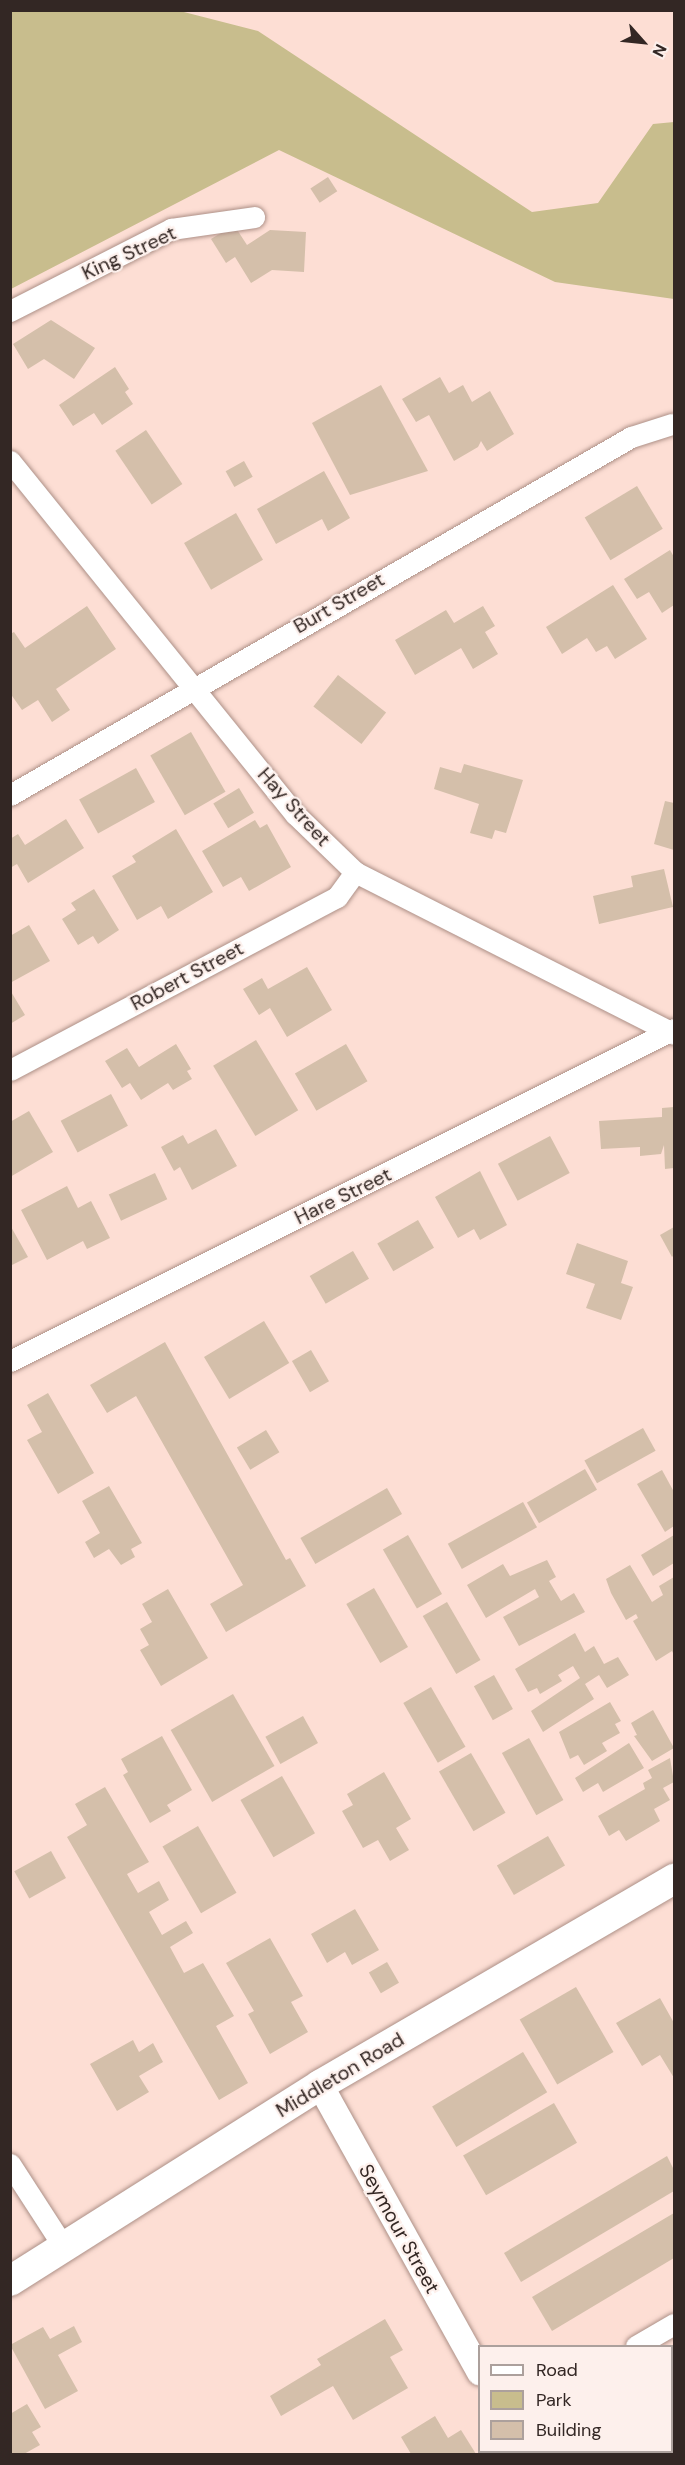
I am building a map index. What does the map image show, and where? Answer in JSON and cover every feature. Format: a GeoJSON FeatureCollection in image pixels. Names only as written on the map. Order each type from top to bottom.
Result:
{"type":"FeatureCollection","features":[{"type":"Feature","properties":{"kind":"main road","name":"Middleton Road"},"geometry":{"type":"LineString","coordinates":[[10,2281],[65,2249],[320,2085],[675,1879]]}},
{"type":"Feature","properties":{"kind":"street","name":"King Street"},"geometry":{"type":"LineString","coordinates":[[10,311],[171,229],[254,218]]}},
{"type":"Feature","properties":{"kind":"street","name":"Burt Street"},"geometry":{"type":"LineString","coordinates":[[10,795],[192,687],[631,437],[672,424]]}},
{"type":"Feature","properties":{"kind":"street","name":"Hay Street"},"geometry":{"type":"LineString","coordinates":[[10,461],[295,814],[355,872],[674,1032]]}},
{"type":"Feature","properties":{"kind":"street","name":"Robert Street"},"geometry":{"type":"LineString","coordinates":[[10,1070],[337,897],[355,872]]}},
{"type":"Feature","properties":{"kind":"street","name":"Hare Street"},"geometry":{"type":"LineString","coordinates":[[10,1361],[674,1032]]}},
{"type":"Feature","properties":{"kind":"street","name":"Seymour Street"},"geometry":{"type":"LineString","coordinates":[[320,2085],[478,2369]]}},
{"type":"Feature","properties":{"kind":"street"},"geometry":{"type":"LineString","coordinates":[[10,2164],[65,2249]]}},
{"type":"Feature","properties":{"kind":"street"},"geometry":{"type":"LineString","coordinates":[[638,2345],[675,2324]]}},
{"type":"Feature","properties":{"kind":"green space"},"geometry":{"type":"Polygon","coordinates":[[[11,10],[180,11],[258,31],[532,212],[598,203],[653,124],[674,122],[674,299],[555,282],[279,150],[11,289],[11,10]]]}},
{"type":"Feature","properties":{"kind":"building"},"geometry":{"type":"Polygon","coordinates":[[[328,177],[337,191],[320,203],[310,188],[328,177]]]}},
{"type":"Feature","properties":{"kind":"building"},"geometry":{"type":"Polygon","coordinates":[[[234,225],[247,245],[270,230],[306,232],[304,272],[272,270],[251,283],[235,257],[226,263],[211,239],[234,225]]]}},
{"type":"Feature","properties":{"kind":"building"},"geometry":{"type":"Polygon","coordinates":[[[51,320],[95,348],[74,379],[44,359],[28,369],[13,344],[51,320]]]}},
{"type":"Feature","properties":{"kind":"building"},"geometry":{"type":"Polygon","coordinates":[[[115,367],[129,389],[125,392],[133,404],[102,425],[94,413],[73,426],[59,405],[115,367]]]}},
{"type":"Feature","properties":{"kind":"building"},"geometry":{"type":"Polygon","coordinates":[[[440,377],[449,393],[463,385],[472,402],[490,391],[514,434],[487,451],[481,441],[478,447],[454,461],[429,415],[416,422],[402,399],[440,377]]]}},
{"type":"Feature","properties":{"kind":"building"},"geometry":{"type":"Polygon","coordinates":[[[381,385],[428,471],[350,495],[312,423],[381,385]]]}},
{"type":"Feature","properties":{"kind":"building"},"geometry":{"type":"Polygon","coordinates":[[[146,430],[182,484],[152,505],[115,451],[146,430]]]}},
{"type":"Feature","properties":{"kind":"building"},"geometry":{"type":"Polygon","coordinates":[[[244,461],[253,477],[234,487],[226,471],[244,461]]]}},
{"type":"Feature","properties":{"kind":"building"},"geometry":{"type":"Polygon","coordinates":[[[324,471],[350,518],[328,531],[322,519],[276,544],[257,509],[324,471]]]}},
{"type":"Feature","properties":{"kind":"building"},"geometry":{"type":"Polygon","coordinates":[[[637,486],[663,529],[610,560],[585,517],[637,486]]]}},
{"type":"Feature","properties":{"kind":"building"},"geometry":{"type":"Polygon","coordinates":[[[236,513],[263,560],[211,590],[184,543],[236,513]]]}},
{"type":"Feature","properties":{"kind":"building"},"geometry":{"type":"Polygon","coordinates":[[[670,550],[674,557],[674,605],[662,613],[649,592],[637,599],[624,579],[670,550]]]}},
{"type":"Feature","properties":{"kind":"building"},"geometry":{"type":"Polygon","coordinates":[[[613,585],[647,639],[615,659],[607,646],[596,652],[587,638],[562,654],[546,627],[613,585]]]}},
{"type":"Feature","properties":{"kind":"building"},"geometry":{"type":"Polygon","coordinates":[[[87,606],[116,649],[56,689],[70,710],[52,722],[38,700],[22,710],[10,693],[10,634],[14,632],[25,648],[87,606]]]}},
{"type":"Feature","properties":{"kind":"building"},"geometry":{"type":"Polygon","coordinates":[[[483,606],[495,626],[485,632],[498,654],[473,669],[461,648],[415,675],[395,640],[446,610],[454,623],[483,606]]]}},
{"type":"Feature","properties":{"kind":"building"},"geometry":{"type":"Polygon","coordinates":[[[338,675],[386,713],[361,744],[313,707],[338,675]]]}},
{"type":"Feature","properties":{"kind":"building"},"geometry":{"type":"Polygon","coordinates":[[[191,732],[226,792],[185,815],[150,756],[191,732]]]}},
{"type":"Feature","properties":{"kind":"building"},"geometry":{"type":"Polygon","coordinates":[[[464,764],[523,780],[506,833],[495,830],[492,839],[470,833],[479,804],[434,789],[440,767],[461,773],[464,764]]]}},
{"type":"Feature","properties":{"kind":"building"},"geometry":{"type":"Polygon","coordinates":[[[136,768],[155,802],[98,834],[79,800],[136,768]]]}},
{"type":"Feature","properties":{"kind":"building"},"geometry":{"type":"Polygon","coordinates":[[[239,788],[254,813],[228,828],[213,803],[239,788]]]}},
{"type":"Feature","properties":{"kind":"building"},"geometry":{"type":"Polygon","coordinates":[[[665,801],[674,803],[674,850],[654,844],[665,801]]]}},
{"type":"Feature","properties":{"kind":"building"},"geometry":{"type":"Polygon","coordinates":[[[66,819],[84,848],[28,883],[17,864],[10,868],[10,839],[18,834],[25,845],[66,819]]]}},
{"type":"Feature","properties":{"kind":"building"},"geometry":{"type":"Polygon","coordinates":[[[255,820],[260,828],[267,824],[291,867],[249,891],[241,877],[223,887],[202,851],[255,820]]]}},
{"type":"Feature","properties":{"kind":"building"},"geometry":{"type":"Polygon","coordinates":[[[176,829],[213,892],[168,919],[161,906],[137,920],[112,876],[136,862],[132,856],[176,829]]]}},
{"type":"Feature","properties":{"kind":"building"},"geometry":{"type":"Polygon","coordinates":[[[664,869],[673,907],[599,924],[593,896],[633,887],[631,876],[664,869]]]}},
{"type":"Feature","properties":{"kind":"building"},"geometry":{"type":"Polygon","coordinates":[[[94,889],[119,930],[98,944],[93,936],[78,945],[62,919],[76,910],[71,903],[94,889]]]}},
{"type":"Feature","properties":{"kind":"building"},"geometry":{"type":"Polygon","coordinates":[[[29,925],[50,961],[10,983],[10,936],[29,925]]]}},
{"type":"Feature","properties":{"kind":"building"},"geometry":{"type":"Polygon","coordinates":[[[307,967],[332,1010],[287,1037],[270,1008],[259,1015],[243,989],[262,978],[268,989],[307,967]]]}},
{"type":"Feature","properties":{"kind":"building"},"geometry":{"type":"Polygon","coordinates":[[[10,990],[25,1015],[10,1024],[10,990]]]}},
{"type":"Feature","properties":{"kind":"building"},"geometry":{"type":"Polygon","coordinates":[[[256,1040],[298,1110],[255,1136],[213,1066],[256,1040]]]}},
{"type":"Feature","properties":{"kind":"building"},"geometry":{"type":"Polygon","coordinates":[[[176,1044],[191,1069],[187,1071],[192,1079],[173,1090],[168,1083],[141,1100],[130,1083],[122,1088],[105,1061],[127,1048],[139,1067],[176,1044]]]}},
{"type":"Feature","properties":{"kind":"building"},"geometry":{"type":"Polygon","coordinates":[[[346,1044],[368,1081],[316,1111],[295,1074],[346,1044]]]}},
{"type":"Feature","properties":{"kind":"building"},"geometry":{"type":"Polygon","coordinates":[[[111,1094],[128,1126],[78,1153],[61,1121],[111,1094]]]}},
{"type":"Feature","properties":{"kind":"building"},"geometry":{"type":"Polygon","coordinates":[[[674,1107],[674,1168],[665,1169],[664,1145],[661,1154],[640,1156],[640,1147],[601,1149],[599,1121],[662,1117],[662,1108],[674,1107]]]}},
{"type":"Feature","properties":{"kind":"building"},"geometry":{"type":"Polygon","coordinates":[[[29,1111],[53,1152],[10,1177],[10,1122],[29,1111]]]}},
{"type":"Feature","properties":{"kind":"building"},"geometry":{"type":"Polygon","coordinates":[[[216,1129],[237,1166],[192,1190],[180,1167],[174,1171],[161,1147],[183,1135],[188,1144],[216,1129]]]}},
{"type":"Feature","properties":{"kind":"building"},"geometry":{"type":"Polygon","coordinates":[[[550,1136],[570,1173],[518,1201],[498,1164],[550,1136]]]}},
{"type":"Feature","properties":{"kind":"building"},"geometry":{"type":"Polygon","coordinates":[[[480,1171],[507,1225],[480,1240],[474,1229],[458,1238],[435,1197],[480,1171]]]}},
{"type":"Feature","properties":{"kind":"building"},"geometry":{"type":"Polygon","coordinates":[[[155,1173],[167,1199],[121,1221],[109,1195],[155,1173]]]}},
{"type":"Feature","properties":{"kind":"building"},"geometry":{"type":"Polygon","coordinates":[[[67,1186],[78,1208],[91,1201],[110,1238],[87,1249],[83,1241],[47,1260],[21,1210],[67,1186]]]}},
{"type":"Feature","properties":{"kind":"building"},"geometry":{"type":"Polygon","coordinates":[[[418,1220],[434,1248],[393,1271],[377,1244],[418,1220]]]}},
{"type":"Feature","properties":{"kind":"building"},"geometry":{"type":"Polygon","coordinates":[[[10,1225],[28,1257],[10,1266],[10,1225]]]}},
{"type":"Feature","properties":{"kind":"building"},"geometry":{"type":"Polygon","coordinates":[[[674,1227],[674,1255],[672,1257],[660,1235],[674,1227]]]}},
{"type":"Feature","properties":{"kind":"building"},"geometry":{"type":"Polygon","coordinates":[[[577,1243],[628,1261],[621,1283],[633,1287],[621,1320],[586,1308],[595,1284],[566,1274],[577,1243]]]}},
{"type":"Feature","properties":{"kind":"building"},"geometry":{"type":"Polygon","coordinates":[[[353,1251],[369,1279],[326,1304],[310,1276],[353,1251]]]}},
{"type":"Feature","properties":{"kind":"building"},"geometry":{"type":"Polygon","coordinates":[[[264,1321],[289,1363],[229,1399],[204,1357],[264,1321]]]}},
{"type":"Feature","properties":{"kind":"building"},"geometry":{"type":"Polygon","coordinates":[[[165,1342],[286,1560],[290,1558],[306,1586],[226,1632],[210,1604],[243,1585],[136,1396],[107,1413],[90,1385],[165,1342]]]}},
{"type":"Feature","properties":{"kind":"building"},"geometry":{"type":"Polygon","coordinates":[[[311,1350],[329,1381],[310,1392],[292,1361],[311,1350]]]}},
{"type":"Feature","properties":{"kind":"building"},"geometry":{"type":"Polygon","coordinates":[[[48,1393],[94,1473],[58,1494],[27,1440],[42,1432],[27,1405],[48,1393]]]}},
{"type":"Feature","properties":{"kind":"building"},"geometry":{"type":"Polygon","coordinates":[[[643,1428],[656,1451],[597,1483],[584,1460],[643,1428]]]}},
{"type":"Feature","properties":{"kind":"building"},"geometry":{"type":"Polygon","coordinates":[[[266,1430],[279,1452],[250,1470],[237,1448],[266,1430]]]}},
{"type":"Feature","properties":{"kind":"building"},"geometry":{"type":"Polygon","coordinates":[[[585,1469],[597,1490],[539,1523],[527,1502],[585,1469]]]}},
{"type":"Feature","properties":{"kind":"building"},"geometry":{"type":"Polygon","coordinates":[[[662,1470],[674,1492],[674,1526],[665,1532],[637,1484],[662,1470]]]}},
{"type":"Feature","properties":{"kind":"building"},"geometry":{"type":"Polygon","coordinates":[[[109,1486],[142,1543],[131,1549],[135,1557],[121,1565],[109,1549],[94,1558],[85,1542],[100,1533],[82,1501],[109,1486]]]}},
{"type":"Feature","properties":{"kind":"building"},"geometry":{"type":"Polygon","coordinates":[[[387,1488],[402,1514],[315,1564],[300,1538],[387,1488]]]}},
{"type":"Feature","properties":{"kind":"building"},"geometry":{"type":"Polygon","coordinates":[[[523,1502],[537,1527],[462,1569],[448,1544],[523,1502]]]}},
{"type":"Feature","properties":{"kind":"building"},"geometry":{"type":"Polygon","coordinates":[[[408,1535],[442,1594],[417,1608],[383,1550],[408,1535]]]}},
{"type":"Feature","properties":{"kind":"building"},"geometry":{"type":"Polygon","coordinates":[[[674,1535],[674,1563],[653,1576],[641,1555],[674,1535]]]}},
{"type":"Feature","properties":{"kind":"building"},"geometry":{"type":"Polygon","coordinates":[[[547,1560],[556,1577],[549,1581],[561,1601],[574,1593],[585,1612],[519,1646],[503,1617],[539,1597],[535,1589],[486,1618],[467,1585],[503,1564],[510,1576],[547,1560]]]}},
{"type":"Feature","properties":{"kind":"building"},"geometry":{"type":"Polygon","coordinates":[[[630,1565],[652,1602],[663,1595],[659,1586],[674,1577],[674,1655],[672,1651],[656,1661],[633,1621],[638,1618],[636,1614],[626,1620],[611,1593],[606,1579],[630,1565]]]}},
{"type":"Feature","properties":{"kind":"building"},"geometry":{"type":"Polygon","coordinates":[[[374,1588],[408,1647],[380,1663],[346,1604],[374,1588]]]}},
{"type":"Feature","properties":{"kind":"building"},"geometry":{"type":"Polygon","coordinates":[[[168,1589],[208,1658],[161,1686],[140,1650],[149,1645],[140,1629],[152,1622],[142,1604],[168,1589]]]}},
{"type":"Feature","properties":{"kind":"building"},"geometry":{"type":"Polygon","coordinates":[[[447,1602],[480,1660],[456,1674],[423,1616],[447,1602]]]}},
{"type":"Feature","properties":{"kind":"building"},"geometry":{"type":"Polygon","coordinates":[[[575,1633],[585,1652],[594,1646],[604,1664],[618,1657],[629,1675],[607,1688],[599,1675],[585,1684],[594,1699],[543,1732],[531,1711],[580,1678],[573,1666],[558,1675],[562,1681],[540,1694],[537,1688],[528,1692],[515,1669],[575,1633]]]}},
{"type":"Feature","properties":{"kind":"building"},"geometry":{"type":"Polygon","coordinates":[[[494,1675],[513,1709],[493,1720],[474,1686],[494,1675]]]}},
{"type":"Feature","properties":{"kind":"building"},"geometry":{"type":"Polygon","coordinates":[[[431,1687],[466,1747],[438,1763],[403,1703],[431,1687]]]}},
{"type":"Feature","properties":{"kind":"building"},"geometry":{"type":"Polygon","coordinates":[[[233,1694],[274,1766],[212,1802],[171,1730],[233,1694]]]}},
{"type":"Feature","properties":{"kind":"building"},"geometry":{"type":"Polygon","coordinates":[[[610,1702],[621,1721],[615,1724],[620,1733],[602,1743],[607,1751],[584,1765],[578,1755],[570,1759],[559,1732],[610,1702]]]}},
{"type":"Feature","properties":{"kind":"building"},"geometry":{"type":"Polygon","coordinates":[[[653,1710],[674,1748],[652,1761],[634,1736],[637,1735],[631,1723],[653,1710]]]}},
{"type":"Feature","properties":{"kind":"building"},"geometry":{"type":"Polygon","coordinates":[[[303,1716],[318,1743],[280,1764],[265,1737],[303,1716]]]}},
{"type":"Feature","properties":{"kind":"building"},"geometry":{"type":"Polygon","coordinates":[[[162,1736],[192,1790],[167,1805],[171,1811],[150,1823],[123,1775],[128,1772],[121,1759],[162,1736]]]}},
{"type":"Feature","properties":{"kind":"building"},"geometry":{"type":"Polygon","coordinates":[[[529,1738],[563,1800],[536,1815],[502,1753],[529,1738]]]}},
{"type":"Feature","properties":{"kind":"building"},"geometry":{"type":"Polygon","coordinates":[[[629,1743],[644,1768],[603,1792],[598,1783],[583,1792],[575,1778],[629,1743]]]}},
{"type":"Feature","properties":{"kind":"building"},"geometry":{"type":"Polygon","coordinates":[[[471,1753],[506,1813],[473,1831],[439,1771],[471,1753]]]}},
{"type":"Feature","properties":{"kind":"building"},"geometry":{"type":"Polygon","coordinates":[[[670,1758],[674,1782],[663,1788],[670,1800],[654,1809],[660,1821],[626,1841],[619,1830],[609,1836],[598,1816],[645,1789],[643,1783],[652,1778],[648,1770],[670,1758]]]}},
{"type":"Feature","properties":{"kind":"building"},"geometry":{"type":"Polygon","coordinates":[[[384,1772],[411,1819],[396,1828],[409,1850],[390,1861],[378,1840],[363,1848],[342,1811],[353,1805],[347,1794],[384,1772]]]}},
{"type":"Feature","properties":{"kind":"building"},"geometry":{"type":"Polygon","coordinates":[[[282,1776],[315,1833],[273,1857],[240,1800],[282,1776]]]}},
{"type":"Feature","properties":{"kind":"building"},"geometry":{"type":"Polygon","coordinates":[[[105,1787],[149,1862],[127,1874],[138,1893],[159,1881],[169,1900],[149,1912],[162,1935],[186,1921],[193,1933],[170,1947],[184,1973],[203,1963],[234,2016],[216,2026],[248,2083],[219,2100],[67,1837],[87,1825],[75,1804],[105,1787]]]}},
{"type":"Feature","properties":{"kind":"building"},"geometry":{"type":"Polygon","coordinates":[[[198,1826],[236,1893],[201,1913],[162,1846],[198,1826]]]}},
{"type":"Feature","properties":{"kind":"building"},"geometry":{"type":"Polygon","coordinates":[[[548,1836],[565,1865],[514,1895],[497,1865],[548,1836]]]}},
{"type":"Feature","properties":{"kind":"building"},"geometry":{"type":"Polygon","coordinates":[[[51,1851],[66,1878],[29,1898],[14,1871],[51,1851]]]}},
{"type":"Feature","properties":{"kind":"building"},"geometry":{"type":"Polygon","coordinates":[[[355,1909],[379,1950],[352,1965],[345,1952],[327,1963],[311,1934],[355,1909]]]}},
{"type":"Feature","properties":{"kind":"building"},"geometry":{"type":"Polygon","coordinates":[[[270,1938],[303,1996],[291,2002],[308,2032],[270,2054],[248,2014],[254,2011],[226,1963],[270,1938]]]}},
{"type":"Feature","properties":{"kind":"building"},"geometry":{"type":"Polygon","coordinates":[[[387,1962],[399,1983],[381,1993],[369,1973],[387,1962]]]}},
{"type":"Feature","properties":{"kind":"building"},"geometry":{"type":"Polygon","coordinates":[[[576,1987],[614,2052],[557,2084],[520,2020],[576,1987]]]}},
{"type":"Feature","properties":{"kind":"building"},"geometry":{"type":"Polygon","coordinates":[[[660,1998],[674,2023],[674,2078],[660,2055],[642,2066],[616,2023],[660,1998]]]}},
{"type":"Feature","properties":{"kind":"building"},"geometry":{"type":"Polygon","coordinates":[[[133,2040],[139,2052],[153,2043],[163,2062],[139,2076],[149,2092],[117,2111],[90,2064],[133,2040]]]}},
{"type":"Feature","properties":{"kind":"building"},"geometry":{"type":"Polygon","coordinates":[[[523,2052],[547,2092],[456,2147],[432,2107],[523,2052]]]}},
{"type":"Feature","properties":{"kind":"building"},"geometry":{"type":"Polygon","coordinates":[[[554,2103],[577,2143],[486,2195],[463,2156],[554,2103]]]}},
{"type":"Feature","properties":{"kind":"building"},"geometry":{"type":"Polygon","coordinates":[[[667,2156],[674,2170],[674,2191],[521,2282],[504,2253],[667,2156]]]}},
{"type":"Feature","properties":{"kind":"building"},"geometry":{"type":"Polygon","coordinates":[[[674,2213],[674,2258],[552,2331],[532,2297],[674,2213]]]}},
{"type":"Feature","properties":{"kind":"building"},"geometry":{"type":"Polygon","coordinates":[[[385,2319],[403,2350],[390,2357],[408,2388],[353,2420],[333,2386],[281,2416],[270,2396],[321,2365],[317,2359],[385,2319]]]}},
{"type":"Feature","properties":{"kind":"building"},"geometry":{"type":"Polygon","coordinates":[[[74,2326],[82,2342],[58,2355],[78,2391],[45,2409],[10,2345],[43,2327],[50,2339],[74,2326]]]}},
{"type":"Feature","properties":{"kind":"building"},"geometry":{"type":"Polygon","coordinates":[[[674,2393],[674,2435],[673,2434],[674,2393]]]}},
{"type":"Feature","properties":{"kind":"building"},"geometry":{"type":"Polygon","coordinates":[[[27,2404],[41,2427],[32,2432],[40,2445],[24,2454],[10,2454],[10,2414],[27,2404]]]}},
{"type":"Feature","properties":{"kind":"building"},"geometry":{"type":"Polygon","coordinates":[[[435,2416],[448,2438],[461,2430],[476,2454],[411,2454],[401,2437],[435,2416]]]}}]}
